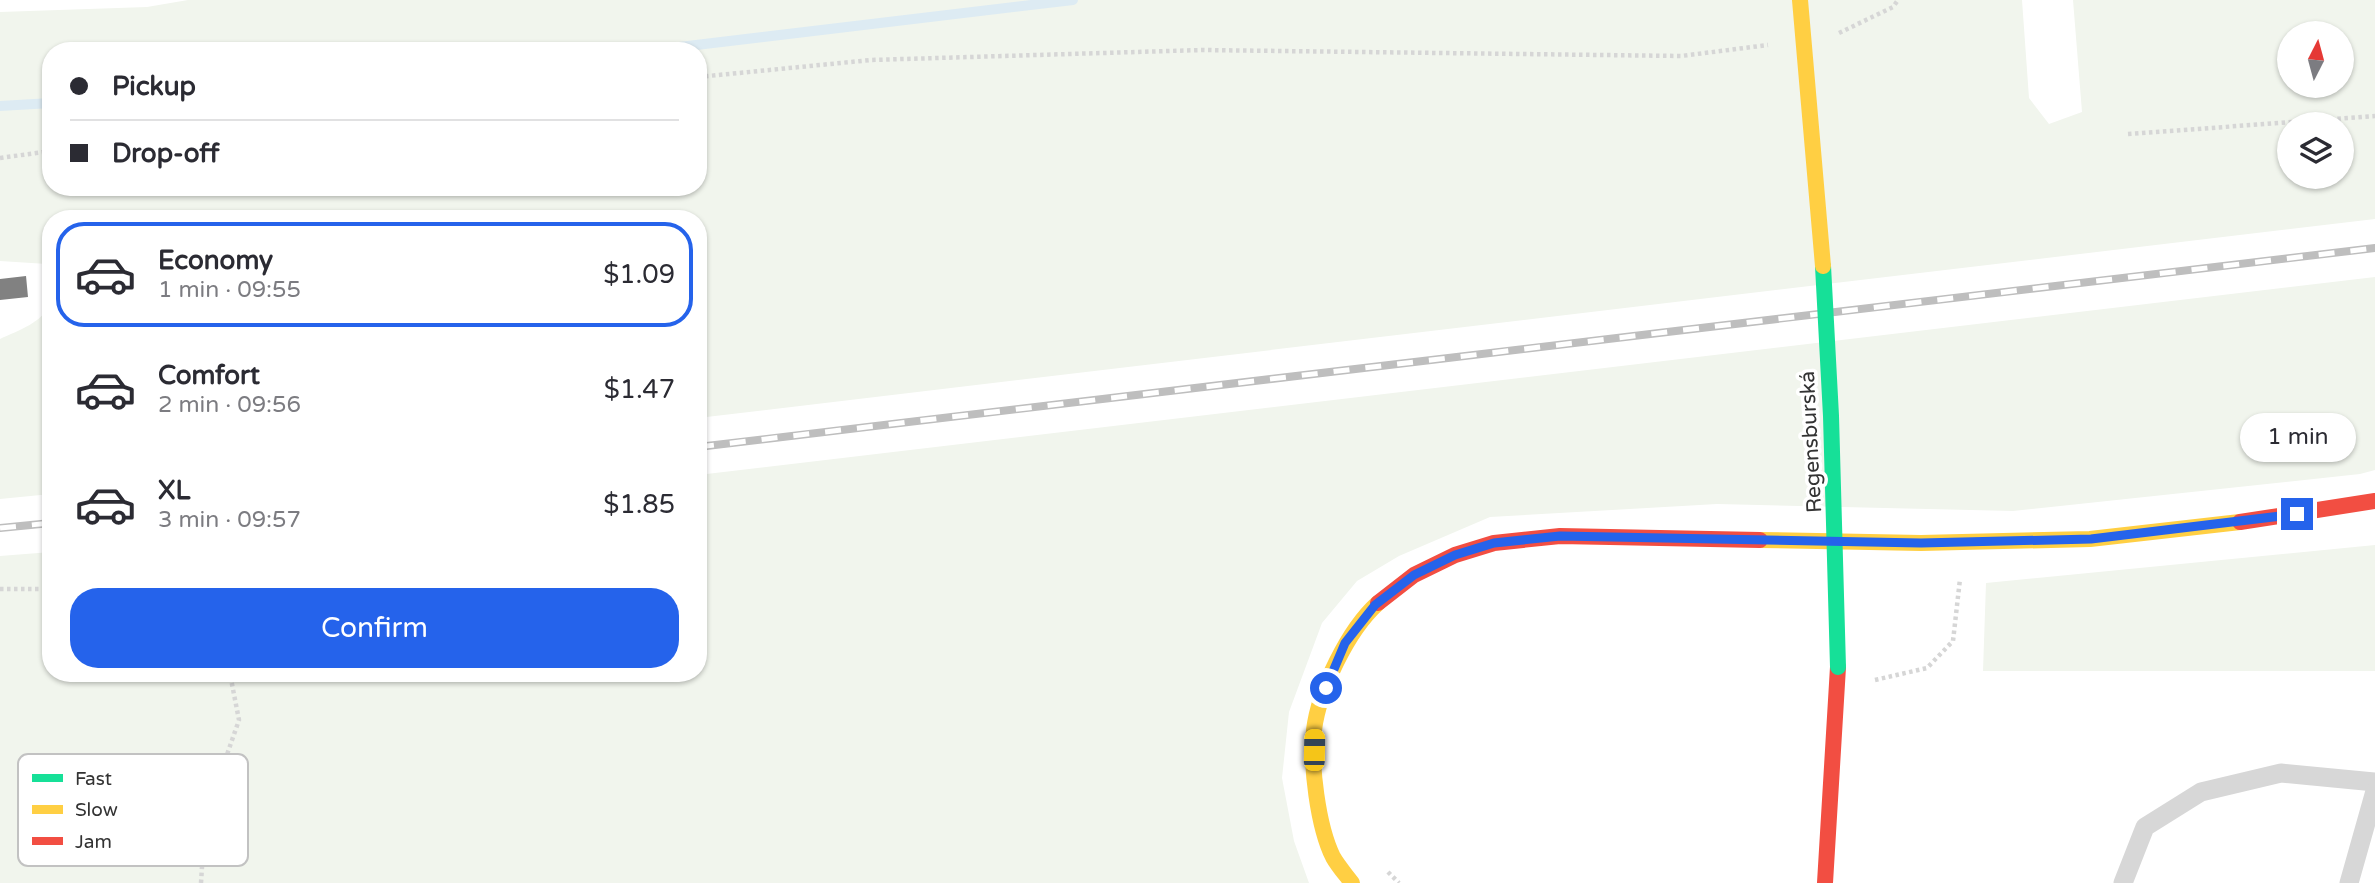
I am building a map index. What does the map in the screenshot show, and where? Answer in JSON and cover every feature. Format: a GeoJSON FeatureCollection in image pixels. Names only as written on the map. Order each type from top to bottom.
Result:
{"type":"FeatureCollection","features":[{"type":"Feature","properties":{"kind":"main road","name":"Regensburská"},"geometry":{"type":"LineString","coordinates":[[1800,0],[1827,327],[1835,472],[1838,667],[1825,883]]}},
{"type":"Feature","properties":{"kind":"main road"},"geometry":{"type":"LineString","coordinates":[[1352,883],[1333,857],[1319,814],[1314,730],[1326,688],[1345,643],[1375,605],[1414,575],[1455,555],[1494,543],[1560,536],[1921,543],[2091,539],[2271,518],[2375,501]]}},
{"type":"Feature","properties":{"kind":"lane"},"geometry":{"type":"LineString","coordinates":[[2123,883],[2145,827],[2201,792],[2281,773],[2375,782]]}},
{"type":"Feature","properties":{"kind":"lane"},"geometry":{"type":"LineString","coordinates":[[2349,883],[2375,791]]}},
{"type":"Feature","properties":{"kind":"path"},"geometry":{"type":"LineString","coordinates":[[1828,38],[1893,7],[1898,0]]}},
{"type":"Feature","properties":{"kind":"path"},"geometry":{"type":"LineString","coordinates":[[707,75],[898,59],[1202,50],[1681,56],[1774,44]]}},
{"type":"Feature","properties":{"kind":"path"},"geometry":{"type":"LineString","coordinates":[[2128,134],[2375,116]]}},
{"type":"Feature","properties":{"kind":"path"},"geometry":{"type":"LineString","coordinates":[[0,158],[42,152]]}},
{"type":"Feature","properties":{"kind":"path"},"geometry":{"type":"LineString","coordinates":[[1875,680],[1927,668],[1954,641],[1960,578]]}},
{"type":"Feature","properties":{"kind":"path"},"geometry":{"type":"LineString","coordinates":[[0,589],[42,589]]}},
{"type":"Feature","properties":{"kind":"path"},"geometry":{"type":"LineString","coordinates":[[227,754],[239,720],[232,682]]}},
{"type":"Feature","properties":{"kind":"path"},"geometry":{"type":"LineString","coordinates":[[1387,870],[1399,883]]}},
{"type":"Feature","properties":{"kind":"shaded area"},"geometry":{"type":"Polygon","coordinates":[[[188,0],[2022,0],[2029,98],[2049,124],[2082,112],[2073,0],[2375,0],[2375,219],[707,417],[707,210],[42,210],[42,264],[0,261],[0,12],[147,7],[188,0]]]}},
{"type":"Feature","properties":{"kind":"shaded area"},"geometry":{"type":"Polygon","coordinates":[[[2375,277],[2375,470],[2360,474],[2013,511],[1717,504],[1490,517],[1399,556],[1357,581],[1322,623],[1289,712],[1282,778],[1294,841],[1309,883],[0,883],[0,556],[42,553],[42,682],[707,682],[707,474],[2375,277]]]}},
{"type":"Feature","properties":{"kind":"shaded area"},"geometry":{"type":"Polygon","coordinates":[[[42,316],[42,495],[0,499],[0,339],[42,316]]]}},
{"type":"Feature","properties":{"kind":"shaded area"},"geometry":{"type":"Polygon","coordinates":[[[2375,545],[2375,671],[1983,671],[1986,583],[2375,545]]]}},
{"type":"Feature","properties":{"kind":"building"},"geometry":{"type":"Polygon","coordinates":[[[26,276],[28,297],[0,300],[0,279],[26,276]]]}},
{"type":"Feature","properties":{"kind":"waterway"},"geometry":{"type":"LineString","coordinates":[[707,44],[1073,0]]}},
{"type":"Feature","properties":{"kind":"waterway"},"geometry":{"type":"LineString","coordinates":[[0,106],[42,104]]}},
{"type":"Feature","properties":{"kind":"railway"},"geometry":{"type":"LineString","coordinates":[[707,446],[2375,248]]}},
{"type":"Feature","properties":{"kind":"railway"},"geometry":{"type":"LineString","coordinates":[[0,528],[42,524]]}},
{"type":"Feature","properties":{"kind":"traffic: slow"},"geometry":{"type":"LineString","coordinates":[[1800,0],[1823,266]]}},
{"type":"Feature","properties":{"kind":"traffic: slow"},"geometry":{"type":"LineString","coordinates":[[1760,540],[1921,543],[2090,539],[2240,522]]}},
{"type":"Feature","properties":{"kind":"traffic: slow"},"geometry":{"type":"LineString","coordinates":[[1352,883],[1333,857],[1319,813],[1314,777],[1314,730],[1322,697],[1337,662],[1356,629],[1378,603]]}},
{"type":"Feature","properties":{"kind":"traffic: jam"},"geometry":{"type":"LineString","coordinates":[[2240,522],[2375,501]]}},
{"type":"Feature","properties":{"kind":"traffic: jam"},"geometry":{"type":"LineString","coordinates":[[1378,603],[1414,575],[1455,555],[1494,543],[1560,536],[1760,540]]}},
{"type":"Feature","properties":{"kind":"traffic: jam"},"geometry":{"type":"LineString","coordinates":[[1825,883],[1838,667]]}},
{"type":"Feature","properties":{"kind":"traffic: fast"},"geometry":{"type":"LineString","coordinates":[[1823,266],[1831,416],[1838,667]]}},
{"type":"Feature","properties":{"kind":"route"},"geometry":{"type":"LineString","coordinates":[[1326,688],[1345,643],[1375,605],[1414,575],[1455,555],[1494,543],[1560,536],[1921,543],[2091,539],[2297,514]]}}]}
